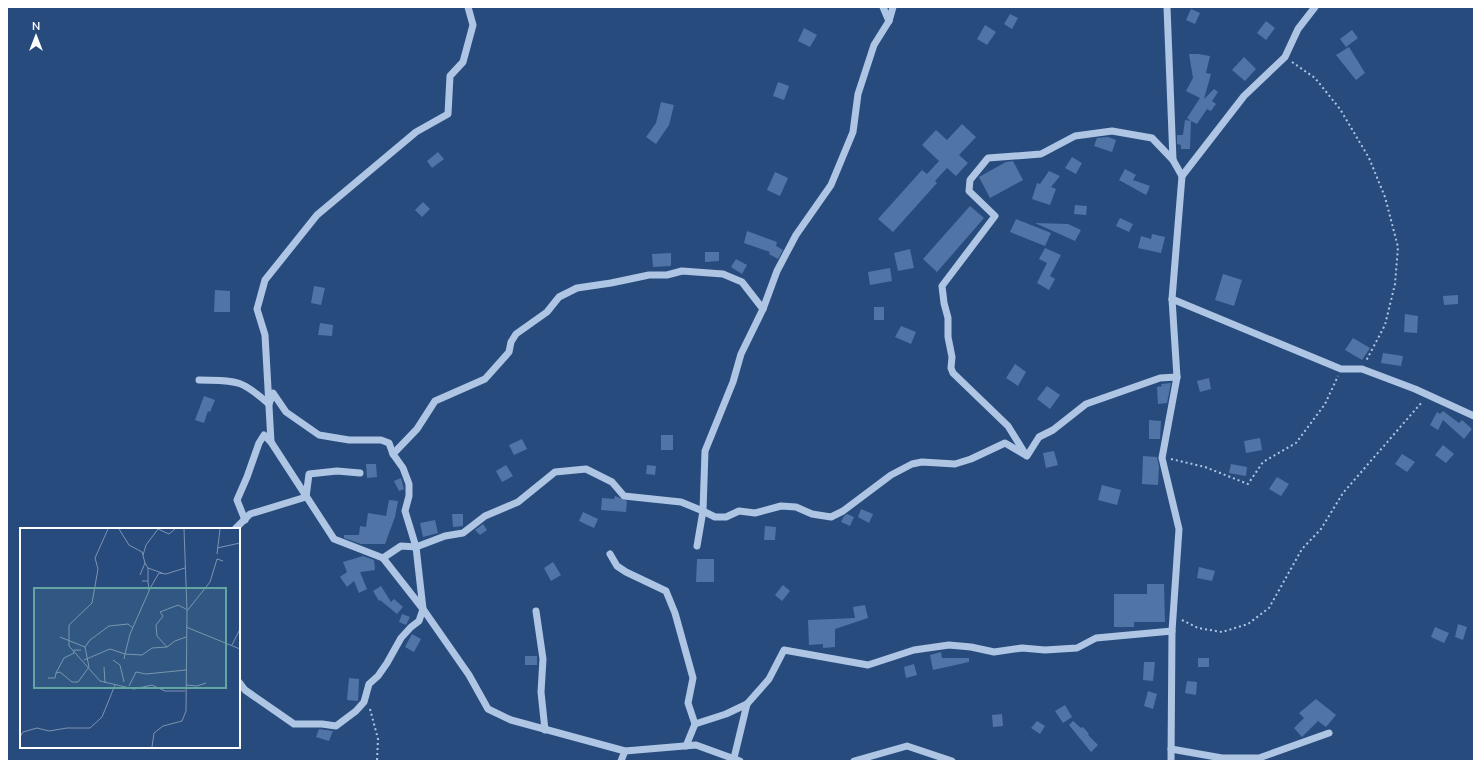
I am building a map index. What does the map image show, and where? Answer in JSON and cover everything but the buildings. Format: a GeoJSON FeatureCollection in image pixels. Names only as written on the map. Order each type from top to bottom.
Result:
{"type":"FeatureCollection","features":[{"type":"Feature","properties":{"kind":"street"},"geometry":{"type":"LineString","coordinates":[[271,442],[265,336],[257,309],[265,280],[317,215],[416,132],[448,114],[450,76],[462,62],[473,25],[468,7]]}},
{"type":"Feature","properties":{"kind":"street"},"geometry":{"type":"LineString","coordinates":[[883,7],[889,21]]}},
{"type":"Feature","properties":{"kind":"street"},"geometry":{"type":"LineString","coordinates":[[697,546],[703,511],[705,451],[733,382],[741,354],[764,309],[777,271],[796,235],[831,185],[853,132],[858,94],[874,45],[889,21],[893,7]]}},
{"type":"Feature","properties":{"kind":"street"},"geometry":{"type":"LineString","coordinates":[[1167,7],[1173,160]]}},
{"type":"Feature","properties":{"kind":"street"},"geometry":{"type":"LineString","coordinates":[[1171,761],[1172,631],[1179,529],[1163,457],[1177,377],[1172,299],[1182,176],[1244,96],[1285,57],[1298,29],[1315,7]]}},
{"type":"Feature","properties":{"kind":"street"},"geometry":{"type":"LineString","coordinates":[[1027,456],[1008,426],[953,373],[951,368],[952,357],[948,337],[948,318],[942,286],[995,216],[969,191],[970,180],[988,158],[1041,154],[1075,136],[1112,132],[1152,138],[1173,160],[1182,176]]}},
{"type":"Feature","properties":{"kind":"street"},"geometry":{"type":"LineString","coordinates":[[392,454],[417,429],[435,401],[485,379],[509,352],[516,334],[547,312],[559,297],[577,288],[649,275],[667,275],[682,271],[723,274],[742,282],[764,309]]}},
{"type":"Feature","properties":{"kind":"street"},"geometry":{"type":"LineString","coordinates":[[1172,299],[1341,369],[1362,369],[1428,395],[1474,416]]}},
{"type":"Feature","properties":{"kind":"street"},"geometry":{"type":"LineString","coordinates":[[1027,456],[1039,437],[1053,430],[1086,404],[1160,378],[1177,377]]}},
{"type":"Feature","properties":{"kind":"street"},"geometry":{"type":"LineString","coordinates":[[199,380],[233,381],[250,387],[269,404]]}},
{"type":"Feature","properties":{"kind":"street"},"geometry":{"type":"LineString","coordinates":[[240,684],[244,690],[294,724],[322,724],[336,726],[356,711],[364,702],[369,684],[378,676],[401,638],[411,626],[419,621],[423,609],[416,547],[406,511],[410,496],[410,484],[403,468],[392,454],[389,443],[381,440],[349,440],[319,435],[286,412],[273,393],[269,404]]}},
{"type":"Feature","properties":{"kind":"street"},"geometry":{"type":"LineString","coordinates":[[245,520],[237,500],[259,443],[264,435],[271,442],[306,498],[334,538],[383,558],[423,609],[468,675],[488,709],[511,720],[625,751],[696,745],[737,760],[747,704]]}},
{"type":"Feature","properties":{"kind":"street"},"geometry":{"type":"LineString","coordinates":[[383,558],[401,546],[416,547],[445,536],[463,533],[485,516],[518,502],[555,472],[586,469],[612,482],[624,496],[682,502],[715,518],[726,518],[739,511],[755,513],[781,506],[796,507],[812,514],[831,517],[843,511],[891,475],[912,464],[922,462],[955,464],[971,459],[1005,443],[1027,456]]}},
{"type":"Feature","properties":{"kind":"street"},"geometry":{"type":"LineString","coordinates":[[306,498],[309,474],[337,471],[360,473]]}},
{"type":"Feature","properties":{"kind":"street"},"geometry":{"type":"LineString","coordinates":[[236,528],[250,514],[306,498]]}},
{"type":"Feature","properties":{"kind":"street"},"geometry":{"type":"LineString","coordinates":[[610,554],[618,566],[626,572],[666,591],[675,613],[693,678],[688,703],[695,724],[686,746]]}},
{"type":"Feature","properties":{"kind":"street"},"geometry":{"type":"LineString","coordinates":[[536,610],[543,660],[541,692],[545,730]]}},
{"type":"Feature","properties":{"kind":"street"},"geometry":{"type":"LineString","coordinates":[[695,724],[726,714],[747,704],[769,678],[784,650],[868,665],[914,650],[949,645],[972,647],[994,652],[1022,648],[1045,650],[1077,648],[1096,638],[1172,631]]}},
{"type":"Feature","properties":{"kind":"street"},"geometry":{"type":"LineString","coordinates":[[1171,749],[1222,758],[1259,758],[1329,733]]}},
{"type":"Feature","properties":{"kind":"street"},"geometry":{"type":"LineString","coordinates":[[854,761],[908,746],[952,761]]}},
{"type":"Feature","properties":{"kind":"street"},"geometry":{"type":"LineString","coordinates":[[621,761],[625,751]]}},
{"type":"Feature","properties":{"kind":"path"},"geometry":{"type":"LineString","coordinates":[[1285,57],[1319,83],[1340,109],[1369,158],[1385,197],[1398,247],[1395,284],[1385,325],[1362,369]]}},
{"type":"Feature","properties":{"kind":"path"},"geometry":{"type":"LineString","coordinates":[[1163,457],[1205,467],[1248,484],[1264,462],[1296,443],[1325,404],[1341,369]]}},
{"type":"Feature","properties":{"kind":"path"},"geometry":{"type":"LineString","coordinates":[[1173,615],[1198,628],[1222,632],[1248,624],[1269,608],[1302,549],[1320,529],[1343,493],[1428,395]]}},
{"type":"Feature","properties":{"kind":"path"},"geometry":{"type":"LineString","coordinates":[[364,702],[368,702],[378,739],[377,761]]}}]}
